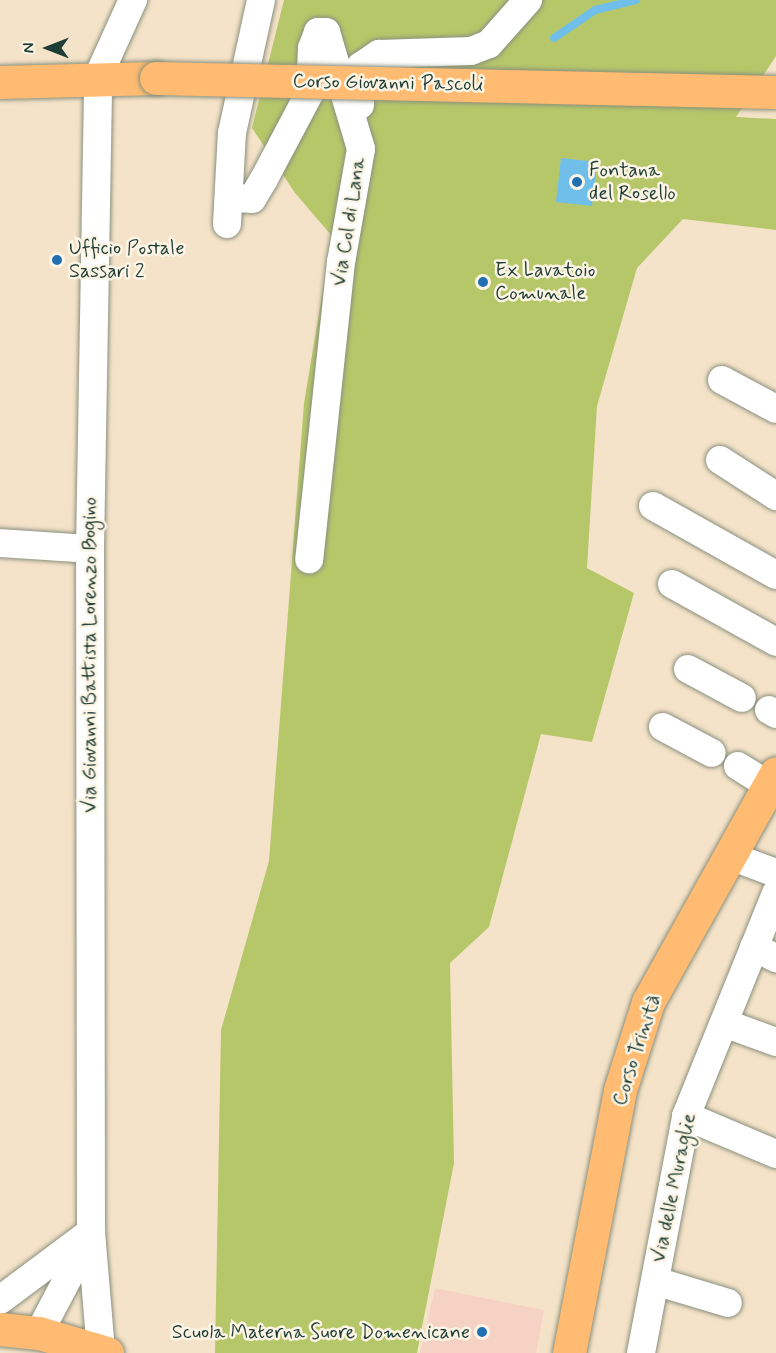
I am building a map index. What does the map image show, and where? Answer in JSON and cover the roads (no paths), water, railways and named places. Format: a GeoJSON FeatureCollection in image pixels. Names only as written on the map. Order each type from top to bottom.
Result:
{"type":"FeatureCollection","features":[{"type":"Feature","properties":{"kind":"main road","name":"Corso Giovanni Pascoli"},"geometry":{"type":"LineString","coordinates":[[0,82],[98,77],[776,92]]}},
{"type":"Feature","properties":{"kind":"main road","name":"Corso Trinità"},"geometry":{"type":"LineString","coordinates":[[569,1353],[620,1090],[648,1002],[733,856],[773,779]]}},
{"type":"Feature","properties":{"kind":"main road"},"geometry":{"type":"LineString","coordinates":[[0,1329],[39,1333],[104,1352]]}},
{"type":"Feature","properties":{"kind":"street"},"geometry":{"type":"LineString","coordinates":[[98,77],[133,0]]}},
{"type":"Feature","properties":{"kind":"street","name":"Via Col di Lana"},"geometry":{"type":"LineString","coordinates":[[261,0],[232,133],[228,211],[252,199],[298,118],[310,92],[318,32],[331,40],[361,149],[341,262],[309,559]]}},
{"type":"Feature","properties":{"kind":"street"},"geometry":{"type":"LineString","coordinates":[[361,149],[361,66],[395,50],[471,51],[489,44],[528,0]]}},
{"type":"Feature","properties":{"kind":"street","name":"Via Giovanni Battista Lorenzo Bogino"},"geometry":{"type":"LineString","coordinates":[[98,77],[90,549],[91,1233],[104,1352]]}},
{"type":"Feature","properties":{"kind":"street"},"geometry":{"type":"LineString","coordinates":[[722,380],[776,409]]}},
{"type":"Feature","properties":{"kind":"street"},"geometry":{"type":"LineString","coordinates":[[720,460],[776,496]]}},
{"type":"Feature","properties":{"kind":"street"},"geometry":{"type":"LineString","coordinates":[[653,506],[776,575]]}},
{"type":"Feature","properties":{"kind":"street"},"geometry":{"type":"LineString","coordinates":[[0,543],[90,549]]}},
{"type":"Feature","properties":{"kind":"street"},"geometry":{"type":"LineString","coordinates":[[672,584],[776,642]]}},
{"type":"Feature","properties":{"kind":"street"},"geometry":{"type":"LineString","coordinates":[[688,669],[742,698]]}},
{"type":"Feature","properties":{"kind":"street"},"geometry":{"type":"LineString","coordinates":[[663,727],[712,753]]}},
{"type":"Feature","properties":{"kind":"street"},"geometry":{"type":"LineString","coordinates":[[738,766],[773,779]]}},
{"type":"Feature","properties":{"kind":"street"},"geometry":{"type":"LineString","coordinates":[[733,856],[776,873]]}},
{"type":"Feature","properties":{"kind":"street","name":"Via delle Muraglie"},"geometry":{"type":"LineString","coordinates":[[641,1353],[686,1116],[723,1023],[765,953],[776,893]]}},
{"type":"Feature","properties":{"kind":"street"},"geometry":{"type":"LineString","coordinates":[[723,1023],[776,1042]]}},
{"type":"Feature","properties":{"kind":"street"},"geometry":{"type":"LineString","coordinates":[[686,1116],[776,1154]]}},
{"type":"Feature","properties":{"kind":"street"},"geometry":{"type":"LineString","coordinates":[[0,1300],[91,1233]]}},
{"type":"Feature","properties":{"kind":"street","name":"Via Giovanni Battista Lorenzo Bogino"},"geometry":{"type":"LineString","coordinates":[[39,1333],[91,1233]]}},
{"type":"Feature","properties":{"kind":"street"},"geometry":{"type":"LineString","coordinates":[[655,1281],[728,1303]]}},
{"type":"Feature","properties":{"kind":"water","name":"Fontana del Rosello"},"geometry":{"type":"Polygon","coordinates":[[[561,158],[597,162],[592,206],[556,202],[561,158]]]}},
{"type":"Feature","properties":{"kind":"waterway"},"geometry":{"type":"LineString","coordinates":[[554,38],[595,10],[636,0]]}},
{"type":"Feature","properties":{"kind":"place","name":"Fontana del Rosello"},"geometry":{"type":"Point","coordinates":[577,182]}},
{"type":"Feature","properties":{"kind":"place","name":"Ufficio Postale Sassari 2"},"geometry":{"type":"Point","coordinates":[57,260]}},
{"type":"Feature","properties":{"kind":"place","name":"Ex Lavatoio Comunale"},"geometry":{"type":"Point","coordinates":[483,282]}},
{"type":"Feature","properties":{"kind":"place","name":"Scuola Materna Suore Domenicane"},"geometry":{"type":"Point","coordinates":[482,1332]}}]}
